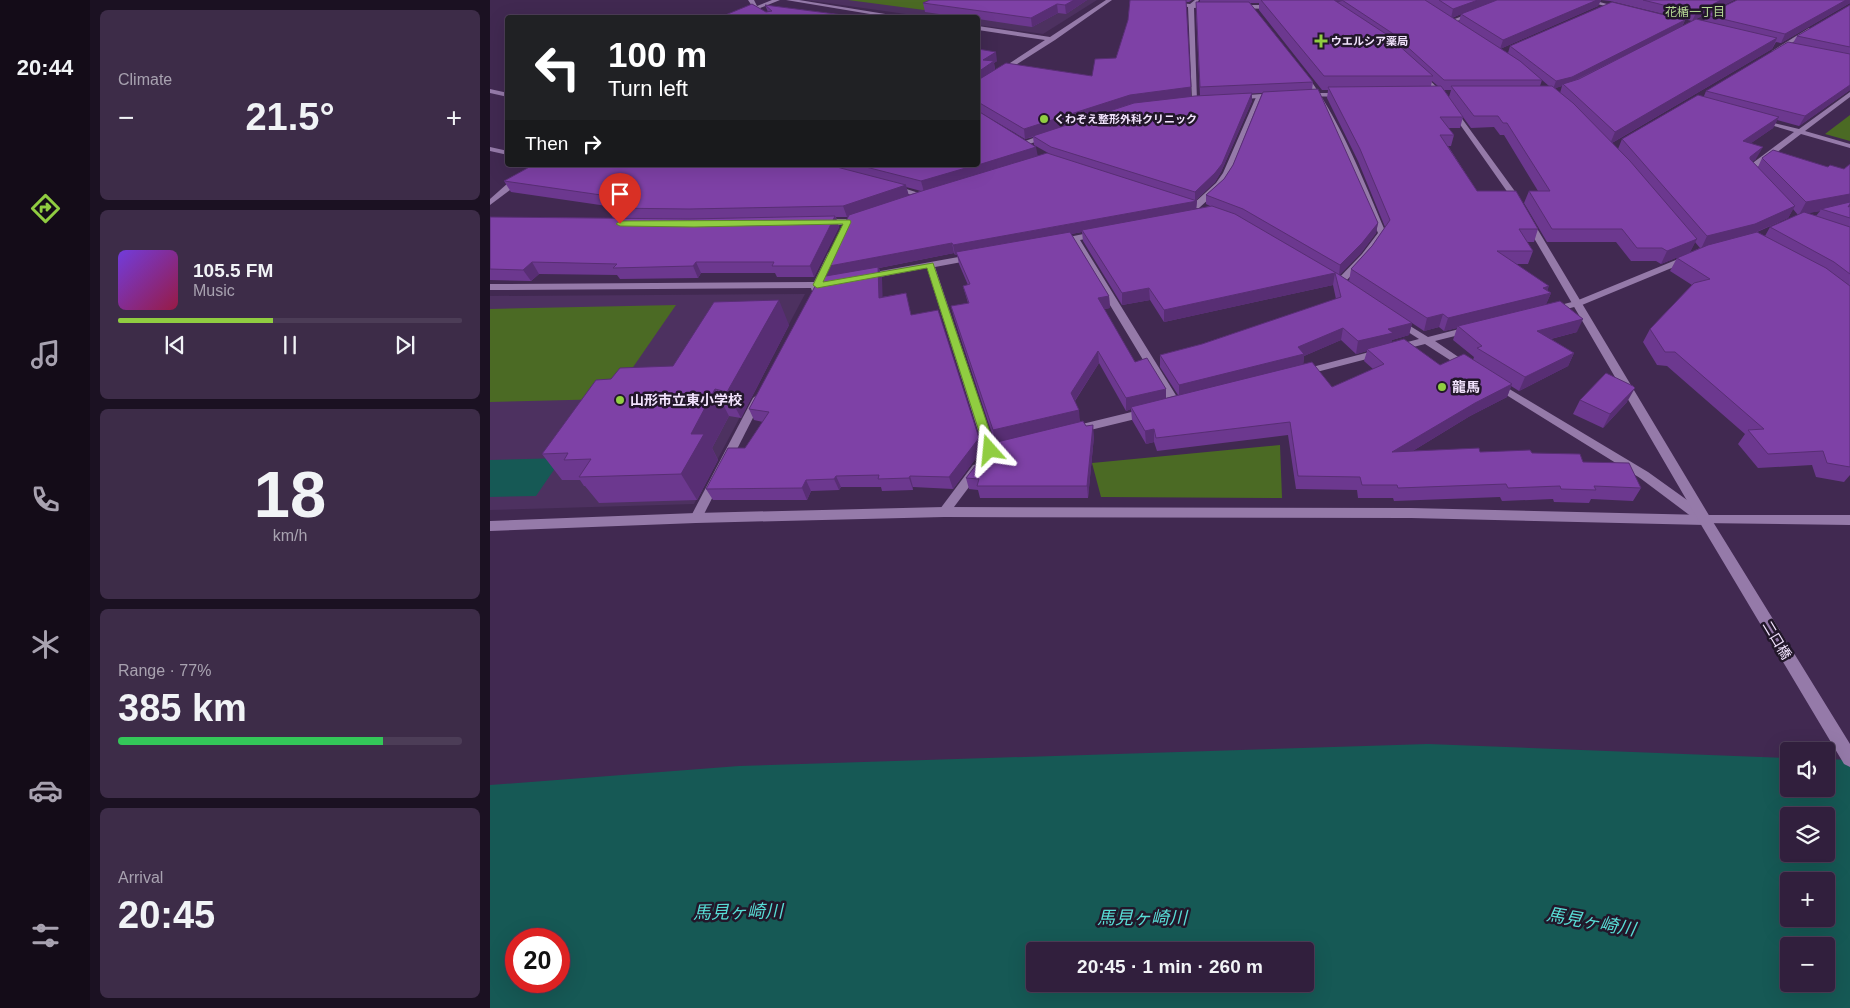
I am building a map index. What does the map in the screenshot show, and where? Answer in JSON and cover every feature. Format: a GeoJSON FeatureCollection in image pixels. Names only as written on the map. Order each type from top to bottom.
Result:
{"type":"FeatureCollection","features":[{"type":"Feature","properties":{"kind":"street"},"geometry":{"type":"LineString","coordinates":[[751,0],[756,8],[766,15]]}},
{"type":"Feature","properties":{"kind":"street"},"geometry":{"type":"LineString","coordinates":[[756,8],[776,0]]}},
{"type":"Feature","properties":{"kind":"street"},"geometry":{"type":"LineString","coordinates":[[789,0],[888,15]]}},
{"type":"Feature","properties":{"kind":"street"},"geometry":{"type":"LineString","coordinates":[[980,86],[1109,0]]}},
{"type":"Feature","properties":{"kind":"street"},"geometry":{"type":"LineString","coordinates":[[1143,0],[1191,6],[1221,6]]}},
{"type":"Feature","properties":{"kind":"street"},"geometry":{"type":"LineString","coordinates":[[1191,6],[1198,0]]}},
{"type":"Feature","properties":{"kind":"street"},"geometry":{"type":"LineString","coordinates":[[1459,27],[1447,20],[1508,0]]}},
{"type":"Feature","properties":{"kind":"street"},"geometry":{"type":"LineString","coordinates":[[1586,0],[1628,10]]}},
{"type":"Feature","properties":{"kind":"street"},"geometry":{"type":"LineString","coordinates":[[1600,10],[1622,0]]}},
{"type":"Feature","properties":{"kind":"street"},"geometry":{"type":"LineString","coordinates":[[1191,6],[1195,100]]}},
{"type":"Feature","properties":{"kind":"street"},"geometry":{"type":"LineString","coordinates":[[1231,6],[1278,7]]}},
{"type":"Feature","properties":{"kind":"street"},"geometry":{"type":"LineString","coordinates":[[1251,7],[1256,14]]}},
{"type":"Feature","properties":{"kind":"street"},"geometry":{"type":"LineString","coordinates":[[1766,56],[1814,27]]}},
{"type":"Feature","properties":{"kind":"street"},"geometry":{"type":"LineString","coordinates":[[980,28],[1052,39]]}},
{"type":"Feature","properties":{"kind":"street"},"geometry":{"type":"LineString","coordinates":[[1772,44],[1790,48]]}},
{"type":"Feature","properties":{"kind":"street"},"geometry":{"type":"LineString","coordinates":[[1297,65],[1320,94],[1382,233],[1365,256],[1340,282]]}},
{"type":"Feature","properties":{"kind":"street","name":"二口橋"},"geometry":{"type":"LineString","coordinates":[[1412,66],[1442,95],[1510,190],[1705,520],[1850,759]]}},
{"type":"Feature","properties":{"kind":"street"},"geometry":{"type":"LineString","coordinates":[[490,91],[505,94]]}},
{"type":"Feature","properties":{"kind":"street"},"geometry":{"type":"LineString","coordinates":[[1762,184],[1749,170],[1850,94]]}},
{"type":"Feature","properties":{"kind":"street"},"geometry":{"type":"LineString","coordinates":[[1231,98],[1285,95]]}},
{"type":"Feature","properties":{"kind":"street"},"geometry":{"type":"LineString","coordinates":[[1294,95],[1358,95]]}},
{"type":"Feature","properties":{"kind":"street"},"geometry":{"type":"LineString","coordinates":[[1184,202],[1198,212],[1227,173],[1259,96]]}},
{"type":"Feature","properties":{"kind":"street"},"geometry":{"type":"LineString","coordinates":[[1186,102],[1204,100]]}},
{"type":"Feature","properties":{"kind":"street"},"geometry":{"type":"LineString","coordinates":[[1751,118],[1850,146]]}},
{"type":"Feature","properties":{"kind":"street"},"geometry":{"type":"LineString","coordinates":[[1021,144],[1058,132]]}},
{"type":"Feature","properties":{"kind":"street"},"geometry":{"type":"LineString","coordinates":[[1009,136],[1034,152]]}},
{"type":"Feature","properties":{"kind":"street"},"geometry":{"type":"LineString","coordinates":[[490,149],[505,152]]}},
{"type":"Feature","properties":{"kind":"street"},"geometry":{"type":"LineString","coordinates":[[490,203],[511,185],[541,167]]}},
{"type":"Feature","properties":{"kind":"street"},"geometry":{"type":"LineString","coordinates":[[878,184],[924,196]]}},
{"type":"Feature","properties":{"kind":"street"},"geometry":{"type":"LineString","coordinates":[[907,202],[934,193]]}},
{"type":"Feature","properties":{"kind":"street"},"geometry":{"type":"LineString","coordinates":[[809,222],[846,226],[873,213]]}},
{"type":"Feature","properties":{"kind":"street"},"geometry":{"type":"LineString","coordinates":[[1046,244],[1105,233]]}},
{"type":"Feature","properties":{"kind":"street"},"geometry":{"type":"LineString","coordinates":[[1065,432],[1172,406],[1076,239]]}},
{"type":"Feature","properties":{"kind":"street"},"geometry":{"type":"LineString","coordinates":[[808,302],[836,246]]}},
{"type":"Feature","properties":{"kind":"street"},"geometry":{"type":"LineString","coordinates":[[490,287],[817,285],[988,254]]}},
{"type":"Feature","properties":{"kind":"street"},"geometry":{"type":"LineString","coordinates":[[1540,312],[1578,303],[1698,254]]}},
{"type":"Feature","properties":{"kind":"street"},"geometry":{"type":"LineString","coordinates":[[930,265],[995,449],[944,512]]}},
{"type":"Feature","properties":{"kind":"street"},"geometry":{"type":"LineString","coordinates":[[1387,314],[1644,476],[1705,520]]}},
{"type":"Feature","properties":{"kind":"street"},"geometry":{"type":"LineString","coordinates":[[1291,375],[1483,326]]}},
{"type":"Feature","properties":{"kind":"street"},"geometry":{"type":"LineString","coordinates":[[696,518],[763,389]]}},
{"type":"Feature","properties":{"kind":"street"},"geometry":{"type":"LineString","coordinates":[[490,526],[696,518],[944,512],[1411,513],[1705,520],[1850,520]]}},
{"type":"Feature","properties":{"kind":"shaded area"},"geometry":{"type":"Polygon","coordinates":[[[806,0],[1097,0],[1043,34],[980,25],[980,15],[913,15],[806,0]]]}},
{"type":"Feature","properties":{"kind":"shaded area","name":"山形市立東小学校"},"geometry":{"type":"Polygon","coordinates":[[[805,294],[694,504],[490,510],[490,296],[805,294]]]}},
{"type":"Feature","properties":{"kind":"green space"},"geometry":{"type":"Polygon","coordinates":[[[848,0],[944,0],[924,10],[848,0]]]}},
{"type":"Feature","properties":{"kind":"green space"},"geometry":{"type":"Polygon","coordinates":[[[1850,115],[1850,141],[1825,134],[1850,115]]]}},
{"type":"Feature","properties":{"kind":"green space"},"geometry":{"type":"Polygon","coordinates":[[[676,305],[611,399],[490,402],[490,309],[676,305]]]}},
{"type":"Feature","properties":{"kind":"green space"},"geometry":{"type":"Polygon","coordinates":[[[1280,445],[1282,498],[1101,497],[1092,463],[1280,445]]]}},
{"type":"Feature","properties":{"kind":"water"},"geometry":{"type":"Polygon","coordinates":[[[562,458],[536,496],[490,497],[490,460],[562,458]]]}},
{"type":"Feature","properties":{"kind":"water","name":"馬見ヶ崎川"},"geometry":{"type":"Polygon","coordinates":[[[1428,744],[1780,758],[1780,797],[1835,797],[1835,759],[1850,760],[1850,1008],[490,1008],[490,785],[739,766],[1428,744]]]}},
{"type":"Feature","properties":{"kind":"building"},"geometry":{"type":"Polygon","coordinates":[[[930,0],[1074,0],[1065,5],[1057,4],[1031,18],[923,3],[930,0]]]}},
{"type":"Feature","properties":{"kind":"building"},"geometry":{"type":"Polygon","coordinates":[[[1130,0],[1186,0],[1191,87],[1130,95],[1024,129],[980,103],[980,79],[1006,63],[1092,76],[1095,59],[1116,58],[1128,20],[1130,0]]]}},
{"type":"Feature","properties":{"kind":"building"},"geometry":{"type":"Polygon","coordinates":[[[1261,0],[1334,0],[1386,34],[1433,76],[1324,76],[1261,0]]]}},
{"type":"Feature","properties":{"kind":"building"},"geometry":{"type":"Polygon","coordinates":[[[1342,0],[1425,0],[1520,61],[1542,80],[1444,80],[1392,33],[1342,0]]]}},
{"type":"Feature","properties":{"kind":"building"},"geometry":{"type":"Polygon","coordinates":[[[1439,0],[1478,0],[1453,9],[1439,0]]]}},
{"type":"Feature","properties":{"kind":"building"},"geometry":{"type":"Polygon","coordinates":[[[1497,0],[1597,0],[1503,40],[1461,14],[1497,0]]]}},
{"type":"Feature","properties":{"kind":"building"},"geometry":{"type":"Polygon","coordinates":[[[1643,0],[1721,0],[1696,13],[1643,0]]]}},
{"type":"Feature","properties":{"kind":"building"},"geometry":{"type":"Polygon","coordinates":[[[1737,0],[1846,0],[1785,34],[1706,15],[1737,0]]]}},
{"type":"Feature","properties":{"kind":"building"},"geometry":{"type":"Polygon","coordinates":[[[1196,2],[1249,2],[1313,82],[1200,87],[1196,2]]]}},
{"type":"Feature","properties":{"kind":"building"},"geometry":{"type":"Polygon","coordinates":[[[1612,2],[1685,20],[1572,77],[1556,81],[1510,46],[1612,2]]]}},
{"type":"Feature","properties":{"kind":"building"},"geometry":{"type":"Polygon","coordinates":[[[752,4],[766,12],[772,11],[765,5],[843,15],[725,15],[752,4]]]}},
{"type":"Feature","properties":{"kind":"building"},"geometry":{"type":"Polygon","coordinates":[[[1850,5],[1850,47],[1797,36],[1850,5]]]}},
{"type":"Feature","properties":{"kind":"building"},"geometry":{"type":"Polygon","coordinates":[[[1696,19],[1777,38],[1615,132],[1563,84],[1579,79],[1696,19]]]}},
{"type":"Feature","properties":{"kind":"building"},"geometry":{"type":"Polygon","coordinates":[[[1788,42],[1850,54],[1850,85],[1805,116],[1706,91],[1788,42]]]}},
{"type":"Feature","properties":{"kind":"building"},"geometry":{"type":"Polygon","coordinates":[[[980,49],[996,52],[983,60],[994,61],[980,71],[980,49]]]}},
{"type":"Feature","properties":{"kind":"building"},"geometry":{"type":"Polygon","coordinates":[[[1441,86],[1463,117],[1440,117],[1454,135],[1440,135],[1477,191],[1516,191],[1538,229],[1519,229],[1533,251],[1497,251],[1549,286],[1543,288],[1551,293],[1448,318],[1443,314],[1427,318],[1351,269],[1372,246],[1390,220],[1360,149],[1328,87],[1441,86]]]}},
{"type":"Feature","properties":{"kind":"building"},"geometry":{"type":"Polygon","coordinates":[[[1451,86],[1552,86],[1573,103],[1630,161],[1697,239],[1667,251],[1662,248],[1637,248],[1622,229],[1552,229],[1529,191],[1550,191],[1507,123],[1503,123],[1498,116],[1474,116],[1451,86]]]}},
{"type":"Feature","properties":{"kind":"building"},"geometry":{"type":"Polygon","coordinates":[[[1318,89],[1378,223],[1362,243],[1340,265],[1243,209],[1206,195],[1224,179],[1233,165],[1263,92],[1318,89]]]}},
{"type":"Feature","properties":{"kind":"building"},"geometry":{"type":"Polygon","coordinates":[[[1252,93],[1222,164],[1195,192],[1051,147],[1033,136],[1134,103],[1195,96],[1252,93]]]}},
{"type":"Feature","properties":{"kind":"building"},"geometry":{"type":"Polygon","coordinates":[[[1698,95],[1779,117],[1743,141],[1763,147],[1750,159],[1795,206],[1755,224],[1707,236],[1622,139],[1698,95]]]}},
{"type":"Feature","properties":{"kind":"building"},"geometry":{"type":"Polygon","coordinates":[[[980,112],[1036,147],[980,164],[980,112]]]}},
{"type":"Feature","properties":{"kind":"building"},"geometry":{"type":"Polygon","coordinates":[[[1773,150],[1828,167],[1830,165],[1844,169],[1850,164],[1850,194],[1806,202],[1762,158],[1773,150]]]}},
{"type":"Feature","properties":{"kind":"building"},"geometry":{"type":"Polygon","coordinates":[[[1047,153],[1197,201],[824,267],[849,215],[1047,153]]]}},
{"type":"Feature","properties":{"kind":"building"},"geometry":{"type":"Polygon","coordinates":[[[529,167],[837,167],[906,185],[843,206],[689,209],[607,208],[608,196],[504,181],[529,167]]]}},
{"type":"Feature","properties":{"kind":"building"},"geometry":{"type":"Polygon","coordinates":[[[866,167],[969,167],[921,181],[866,167]]]}},
{"type":"Feature","properties":{"kind":"building"},"geometry":{"type":"Polygon","coordinates":[[[1850,202],[1848,207],[1850,206],[1850,218],[1821,209],[1850,202]]]}},
{"type":"Feature","properties":{"kind":"building"},"geometry":{"type":"Polygon","coordinates":[[[1212,206],[1235,214],[1338,274],[1412,323],[1388,329],[1393,333],[1358,341],[1343,328],[1298,347],[1304,354],[1179,385],[1160,355],[1202,344],[1341,297],[1335,273],[1164,310],[1149,288],[1122,293],[1082,230],[1212,206]]]}},
{"type":"Feature","properties":{"kind":"building"},"geometry":{"type":"Polygon","coordinates":[[[1804,212],[1850,227],[1850,274],[1834,262],[1770,227],[1804,212]]]}},
{"type":"Feature","properties":{"kind":"building"},"geometry":{"type":"Polygon","coordinates":[[[835,216],[810,266],[772,266],[774,262],[696,262],[693,266],[613,268],[617,264],[532,262],[523,270],[490,269],[490,217],[689,219],[835,216]]]}},
{"type":"Feature","properties":{"kind":"building"},"geometry":{"type":"Polygon","coordinates":[[[1070,232],[1109,296],[1098,298],[1135,362],[1147,358],[1166,389],[1126,398],[1098,351],[1071,393],[1079,410],[993,430],[951,306],[969,303],[963,286],[970,284],[956,252],[1070,232]]]}},
{"type":"Feature","properties":{"kind":"building"},"geometry":{"type":"Polygon","coordinates":[[[1757,232],[1826,268],[1850,286],[1850,467],[1827,463],[1823,451],[1768,454],[1748,430],[1764,429],[1675,352],[1665,352],[1650,329],[1694,283],[1710,279],[1677,258],[1708,245],[1757,232]]]}},
{"type":"Feature","properties":{"kind":"building"},"geometry":{"type":"Polygon","coordinates":[[[878,267],[879,298],[906,293],[911,315],[938,310],[979,438],[949,477],[910,476],[909,478],[878,479],[879,475],[836,476],[834,479],[806,480],[802,488],[706,489],[728,448],[745,448],[769,412],[749,409],[820,277],[878,267]]]}},
{"type":"Feature","properties":{"kind":"building"},"geometry":{"type":"Polygon","coordinates":[[[779,300],[727,392],[715,389],[691,434],[704,434],[681,474],[579,477],[591,459],[564,460],[568,453],[542,454],[596,380],[611,379],[620,368],[673,366],[714,302],[779,300]]]}},
{"type":"Feature","properties":{"kind":"building"},"geometry":{"type":"Polygon","coordinates":[[[1560,301],[1583,319],[1537,331],[1574,353],[1525,377],[1477,348],[1482,346],[1458,326],[1560,301]]]}},
{"type":"Feature","properties":{"kind":"building"},"geometry":{"type":"Polygon","coordinates":[[[1404,339],[1440,365],[1464,354],[1512,384],[1475,403],[1392,452],[1479,448],[1480,452],[1530,450],[1532,453],[1580,454],[1583,462],[1629,463],[1641,488],[1594,486],[1596,490],[1561,489],[1560,486],[1508,488],[1506,484],[1398,488],[1397,485],[1362,485],[1360,477],[1298,476],[1290,422],[1156,438],[1154,429],[1145,431],[1131,407],[1312,362],[1332,387],[1384,364],[1367,349],[1404,339]]]}},
{"type":"Feature","properties":{"kind":"building"},"geometry":{"type":"Polygon","coordinates":[[[1606,373],[1635,388],[1610,414],[1580,400],[1606,373]]]}},
{"type":"Feature","properties":{"kind":"building"},"geometry":{"type":"Polygon","coordinates":[[[1083,421],[1086,426],[1093,425],[1087,486],[977,486],[979,479],[966,478],[993,443],[1083,421]]]}},
{"type":"Feature","properties":{"kind":"place","name":"ウエルシア薬局"},"geometry":{"type":"Point","coordinates":[1321,41]}},
{"type":"Feature","properties":{"kind":"place","name":"くわぞえ整形外科クリニック"},"geometry":{"type":"Point","coordinates":[1044,119]}},
{"type":"Feature","properties":{"kind":"place","name":"龍馬"},"geometry":{"type":"Point","coordinates":[1442,387]}},
{"type":"Feature","properties":{"kind":"place","name":"山形市立東小学校"},"geometry":{"type":"Point","coordinates":[620,400]}},
{"type":"Feature","properties":{"kind":"district","name":"花楯一丁目"},"geometry":{"type":"Point","coordinates":[1695,12]}},
{"type":"Feature","properties":{"kind":"route"},"geometry":{"type":"LineString","coordinates":[[620,224],[694,225],[848,222],[817,285],[930,265],[990,450]]}}]}
